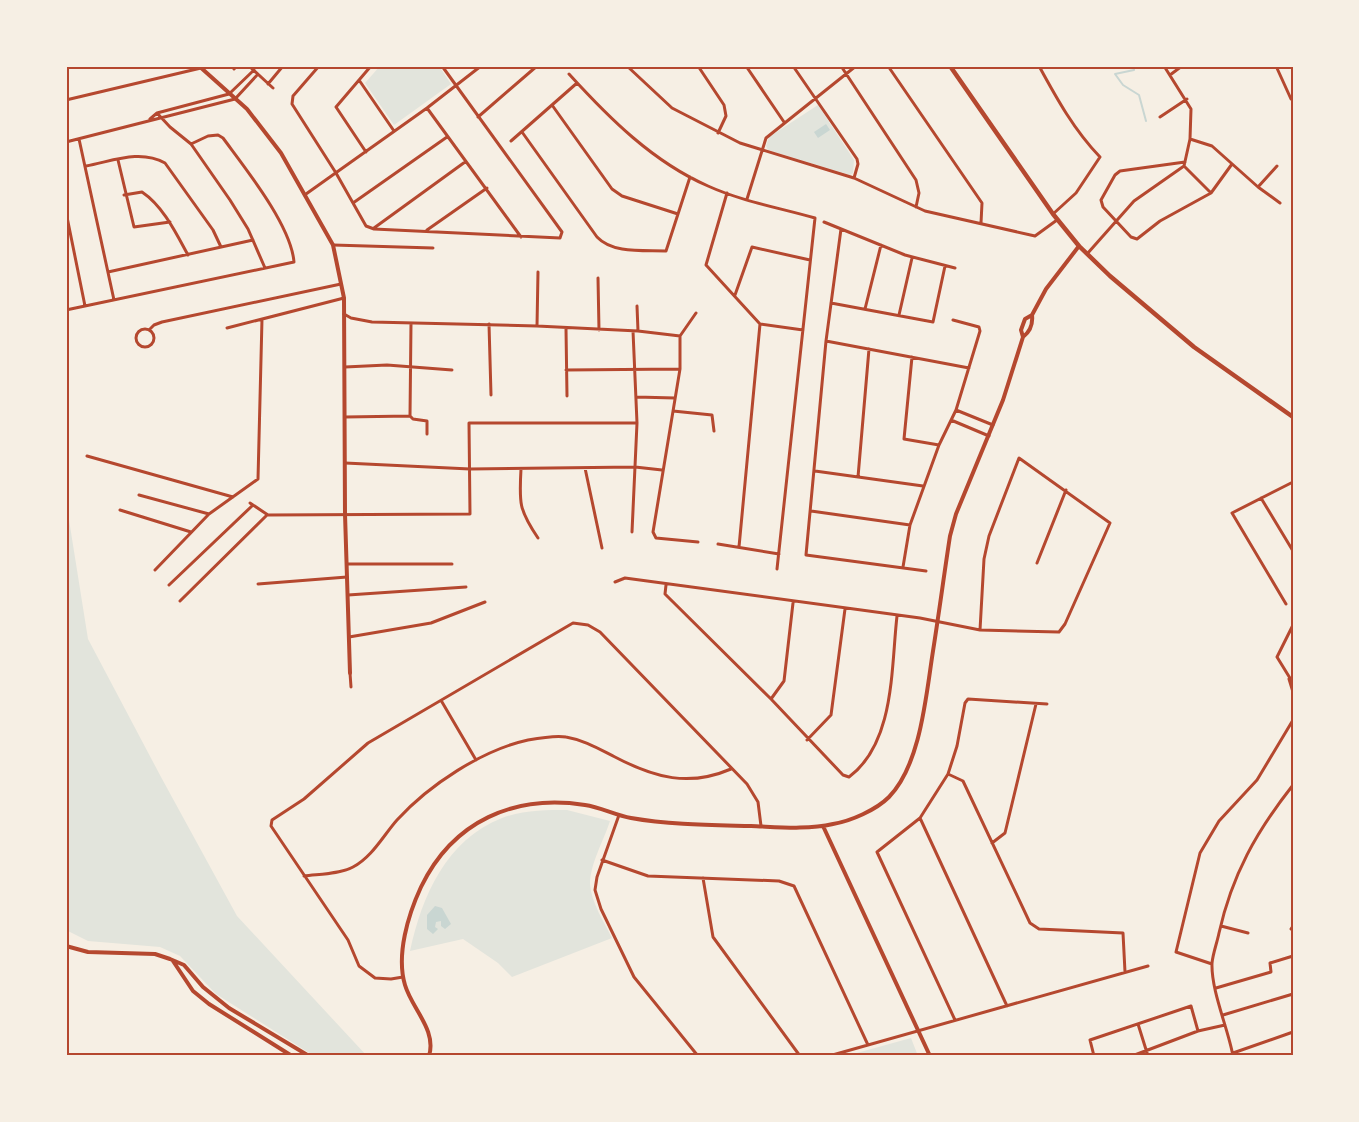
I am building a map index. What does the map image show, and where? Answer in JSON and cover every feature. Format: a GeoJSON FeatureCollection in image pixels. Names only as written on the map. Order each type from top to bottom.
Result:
{"type":"FeatureCollection","features":[{"type":"Feature","properties":{"kind":"main road"},"geometry":{"type":"LineString","coordinates":[[950,66],[1057,220],[1079,246],[1188,342],[1293,417]]}},
{"type":"Feature","properties":{"kind":"street"},"geometry":{"type":"LineString","coordinates":[[249,66],[273,88]]}},
{"type":"Feature","properties":{"kind":"street"},"geometry":{"type":"LineString","coordinates":[[268,84],[283,66]]}},
{"type":"Feature","properties":{"kind":"street"},"geometry":{"type":"LineString","coordinates":[[319,66],[291,100],[366,226],[374,229],[427,230],[557,239],[562,236],[562,232],[442,66]]}},
{"type":"Feature","properties":{"kind":"street"},"geometry":{"type":"LineString","coordinates":[[366,152],[336,107],[371,66]]}},
{"type":"Feature","properties":{"kind":"street"},"geometry":{"type":"LineString","coordinates":[[306,194],[427,108],[481,66]]}},
{"type":"Feature","properties":{"kind":"street"},"geometry":{"type":"LineString","coordinates":[[478,117],[537,66]]}},
{"type":"Feature","properties":{"kind":"street"},"geometry":{"type":"LineString","coordinates":[[627,66],[672,108],[718,133],[761,152],[854,178],[916,207],[1035,236],[1057,220]]}},
{"type":"Feature","properties":{"kind":"street"},"geometry":{"type":"LineString","coordinates":[[698,66],[724,105],[726,116],[718,133]]}},
{"type":"Feature","properties":{"kind":"street"},"geometry":{"type":"LineString","coordinates":[[746,66],[784,122]]}},
{"type":"Feature","properties":{"kind":"street"},"geometry":{"type":"LineString","coordinates":[[793,66],[857,159],[858,164],[854,178]]}},
{"type":"Feature","properties":{"kind":"street"},"geometry":{"type":"LineString","coordinates":[[841,66],[916,180],[919,193],[916,207]]}},
{"type":"Feature","properties":{"kind":"street"},"geometry":{"type":"LineString","coordinates":[[747,199],[766,138],[856,66]]}},
{"type":"Feature","properties":{"kind":"street"},"geometry":{"type":"LineString","coordinates":[[888,66],[982,203],[981,223]]}},
{"type":"Feature","properties":{"kind":"street"},"geometry":{"type":"LineString","coordinates":[[1039,66],[1082,139],[1100,157],[1076,193],[1053,214]]}},
{"type":"Feature","properties":{"kind":"street"},"geometry":{"type":"LineString","coordinates":[[1087,254],[1134,201],[1184,166],[1190,139],[1191,109],[1187,99],[1164,66]]}},
{"type":"Feature","properties":{"kind":"street"},"geometry":{"type":"LineString","coordinates":[[1170,75],[1182,66]]}},
{"type":"Feature","properties":{"kind":"street"},"geometry":{"type":"LineString","coordinates":[[1276,66],[1291,99]]}},
{"type":"Feature","properties":{"kind":"street"},"geometry":{"type":"LineString","coordinates":[[66,100],[200,67],[257,120],[306,194],[333,245],[344,298],[345,514],[351,687]]}},
{"type":"Feature","properties":{"kind":"street"},"geometry":{"type":"LineString","coordinates":[[150,119],[158,113],[229,94],[254,70]]}},
{"type":"Feature","properties":{"kind":"street"},"geometry":{"type":"LineString","coordinates":[[66,142],[150,119],[162,118],[235,99],[258,74]]}},
{"type":"Feature","properties":{"kind":"street"},"geometry":{"type":"LineString","coordinates":[[569,74],[647,151],[690,177],[727,193],[815,218],[777,568]]}},
{"type":"Feature","properties":{"kind":"street"},"geometry":{"type":"LineString","coordinates":[[359,80],[394,131]]}},
{"type":"Feature","properties":{"kind":"street"},"geometry":{"type":"LineString","coordinates":[[511,142],[577,83]]}},
{"type":"Feature","properties":{"kind":"street"},"geometry":{"type":"LineString","coordinates":[[1160,117],[1187,99]]}},
{"type":"Feature","properties":{"kind":"street"},"geometry":{"type":"LineString","coordinates":[[552,105],[612,189],[622,196],[678,214]]}},
{"type":"Feature","properties":{"kind":"street"},"geometry":{"type":"LineString","coordinates":[[427,108],[522,237]]}},
{"type":"Feature","properties":{"kind":"street"},"geometry":{"type":"LineString","coordinates":[[158,113],[170,127],[191,144],[230,200],[253,240],[265,268]]}},
{"type":"Feature","properties":{"kind":"street"},"geometry":{"type":"LineString","coordinates":[[522,132],[603,243],[628,249],[666,251],[690,177]]}},
{"type":"Feature","properties":{"kind":"street"},"geometry":{"type":"LineString","coordinates":[[66,310],[294,262],[293,251],[266,198],[223,138],[218,135],[208,136],[191,144]]}},
{"type":"Feature","properties":{"kind":"street"},"geometry":{"type":"LineString","coordinates":[[353,203],[447,136]]}},
{"type":"Feature","properties":{"kind":"street"},"geometry":{"type":"LineString","coordinates":[[79,139],[114,300]]}},
{"type":"Feature","properties":{"kind":"street"},"geometry":{"type":"LineString","coordinates":[[1190,139],[1212,146],[1258,187],[1280,203]]}},
{"type":"Feature","properties":{"kind":"street"},"geometry":{"type":"LineString","coordinates":[[86,166],[142,155],[154,157],[165,163],[214,230],[221,248]]}},
{"type":"Feature","properties":{"kind":"street"},"geometry":{"type":"LineString","coordinates":[[118,160],[124,194],[134,227],[170,222]]}},
{"type":"Feature","properties":{"kind":"street"},"geometry":{"type":"LineString","coordinates":[[374,229],[465,162]]}},
{"type":"Feature","properties":{"kind":"street"},"geometry":{"type":"LineString","coordinates":[[1185,162],[1123,170],[1118,173],[1101,200],[1103,207],[1131,237],[1137,239],[1160,221],[1211,193],[1232,164]]}},
{"type":"Feature","properties":{"kind":"street"},"geometry":{"type":"LineString","coordinates":[[1184,166],[1211,193]]}},
{"type":"Feature","properties":{"kind":"street"},"geometry":{"type":"LineString","coordinates":[[1258,187],[1277,166]]}},
{"type":"Feature","properties":{"kind":"street"},"geometry":{"type":"LineString","coordinates":[[427,230],[486,188]]}},
{"type":"Feature","properties":{"kind":"street"},"geometry":{"type":"LineString","coordinates":[[124,194],[142,192],[170,222],[188,255]]}},
{"type":"Feature","properties":{"kind":"street"},"geometry":{"type":"LineString","coordinates":[[727,193],[706,265],[760,324],[803,330]]}},
{"type":"Feature","properties":{"kind":"street"},"geometry":{"type":"LineString","coordinates":[[66,212],[85,306]]}},
{"type":"Feature","properties":{"kind":"street"},"geometry":{"type":"LineString","coordinates":[[824,222],[912,258],[955,268]]}},
{"type":"Feature","properties":{"kind":"street"},"geometry":{"type":"LineString","coordinates":[[841,229],[826,341],[806,555],[926,571]]}},
{"type":"Feature","properties":{"kind":"street"},"geometry":{"type":"LineString","coordinates":[[108,272],[253,240]]}},
{"type":"Feature","properties":{"kind":"street"},"geometry":{"type":"LineString","coordinates":[[333,245],[433,248]]}},
{"type":"Feature","properties":{"kind":"street"},"geometry":{"type":"LineString","coordinates":[[865,309],[881,245]]}},
{"type":"Feature","properties":{"kind":"street"},"geometry":{"type":"LineString","coordinates":[[1023,337],[1021,330],[1023,323],[1032,314],[1046,289],[1079,246]]}},
{"type":"Feature","properties":{"kind":"street"},"geometry":{"type":"LineString","coordinates":[[735,295],[752,247],[810,260]]}},
{"type":"Feature","properties":{"kind":"street"},"geometry":{"type":"LineString","coordinates":[[899,315],[912,258]]}},
{"type":"Feature","properties":{"kind":"street"},"geometry":{"type":"LineString","coordinates":[[831,302],[933,322],[945,266]]}},
{"type":"Feature","properties":{"kind":"street"},"geometry":{"type":"LineString","coordinates":[[537,326],[538,272]]}},
{"type":"Feature","properties":{"kind":"street"},"geometry":{"type":"LineString","coordinates":[[598,278],[600,330]]}},
{"type":"Feature","properties":{"kind":"street"},"geometry":{"type":"LineString","coordinates":[[149,330],[153,334],[154,339],[149,346],[143,346],[139,343],[137,335],[141,331],[149,330],[154,325],[162,322],[342,283]]}},
{"type":"Feature","properties":{"kind":"street"},"geometry":{"type":"LineString","coordinates":[[227,328],[344,298]]}},
{"type":"Feature","properties":{"kind":"street"},"geometry":{"type":"LineString","coordinates":[[637,306],[638,331]]}},
{"type":"Feature","properties":{"kind":"street"},"geometry":{"type":"LineString","coordinates":[[696,313],[680,336],[680,369],[662,470],[654,537],[698,542]]}},
{"type":"Feature","properties":{"kind":"street"},"geometry":{"type":"LineString","coordinates":[[344,314],[351,318],[372,322],[537,326],[638,331],[680,336]]}},
{"type":"Feature","properties":{"kind":"street"},"geometry":{"type":"LineString","coordinates":[[429,1055],[431,1049],[430,1035],[411,1000],[403,977],[404,942],[421,888],[441,853],[469,829],[501,810],[543,803],[587,805],[619,815],[657,821],[761,826],[823,826],[846,821],[868,812],[889,797],[901,780],[918,738],[950,536],[959,507],[993,425],[1023,337],[1029,332],[1033,322],[1032,314]]}},
{"type":"Feature","properties":{"kind":"street"},"geometry":{"type":"LineString","coordinates":[[155,570],[209,514],[258,479],[262,319]]}},
{"type":"Feature","properties":{"kind":"street"},"geometry":{"type":"LineString","coordinates":[[903,567],[910,525],[939,445],[956,410],[980,331],[979,327],[954,320]]}},
{"type":"Feature","properties":{"kind":"street"},"geometry":{"type":"LineString","coordinates":[[410,416],[411,323]]}},
{"type":"Feature","properties":{"kind":"street"},"geometry":{"type":"LineString","coordinates":[[488,324],[491,395]]}},
{"type":"Feature","properties":{"kind":"street"},"geometry":{"type":"LineString","coordinates":[[739,548],[760,324]]}},
{"type":"Feature","properties":{"kind":"street"},"geometry":{"type":"LineString","coordinates":[[566,328],[567,396]]}},
{"type":"Feature","properties":{"kind":"street"},"geometry":{"type":"LineString","coordinates":[[632,532],[637,423],[633,331]]}},
{"type":"Feature","properties":{"kind":"street"},"geometry":{"type":"LineString","coordinates":[[826,341],[969,368]]}},
{"type":"Feature","properties":{"kind":"street"},"geometry":{"type":"LineString","coordinates":[[858,477],[869,349]]}},
{"type":"Feature","properties":{"kind":"street"},"geometry":{"type":"LineString","coordinates":[[912,357],[904,439],[939,445]]}},
{"type":"Feature","properties":{"kind":"street"},"geometry":{"type":"LineString","coordinates":[[345,367],[387,365],[452,370]]}},
{"type":"Feature","properties":{"kind":"street"},"geometry":{"type":"LineString","coordinates":[[566,370],[680,369]]}},
{"type":"Feature","properties":{"kind":"street"},"geometry":{"type":"LineString","coordinates":[[636,397],[675,398]]}},
{"type":"Feature","properties":{"kind":"street"},"geometry":{"type":"LineString","coordinates":[[956,410],[993,425]]}},
{"type":"Feature","properties":{"kind":"street"},"geometry":{"type":"LineString","coordinates":[[673,411],[712,415],[714,431]]}},
{"type":"Feature","properties":{"kind":"street"},"geometry":{"type":"LineString","coordinates":[[345,417],[410,416],[413,419],[427,422],[427,434]]}},
{"type":"Feature","properties":{"kind":"street"},"geometry":{"type":"LineString","coordinates":[[952,420],[988,436]]}},
{"type":"Feature","properties":{"kind":"street"},"geometry":{"type":"LineString","coordinates":[[169,585],[252,504],[268,515],[471,513],[469,422],[637,423]]}},
{"type":"Feature","properties":{"kind":"street"},"geometry":{"type":"LineString","coordinates":[[87,456],[233,497]]}},
{"type":"Feature","properties":{"kind":"street"},"geometry":{"type":"LineString","coordinates":[[614,582],[625,578],[793,603],[897,616],[980,630],[1059,632],[1065,624],[1110,523],[1019,458],[984,559],[980,630]]}},
{"type":"Feature","properties":{"kind":"street"},"geometry":{"type":"LineString","coordinates":[[345,463],[470,469],[521,470],[635,467],[662,470]]}},
{"type":"Feature","properties":{"kind":"street"},"geometry":{"type":"LineString","coordinates":[[585,468],[602,548]]}},
{"type":"Feature","properties":{"kind":"street"},"geometry":{"type":"LineString","coordinates":[[521,470],[520,508],[523,516],[538,538]]}},
{"type":"Feature","properties":{"kind":"street"},"geometry":{"type":"LineString","coordinates":[[815,471],[923,486]]}},
{"type":"Feature","properties":{"kind":"street"},"geometry":{"type":"LineString","coordinates":[[1286,604],[1232,513],[1292,484]]}},
{"type":"Feature","properties":{"kind":"street"},"geometry":{"type":"LineString","coordinates":[[1037,564],[1066,490]]}},
{"type":"Feature","properties":{"kind":"street"},"geometry":{"type":"LineString","coordinates":[[139,495],[209,514]]}},
{"type":"Feature","properties":{"kind":"street"},"geometry":{"type":"LineString","coordinates":[[1262,498],[1293,551]]}},
{"type":"Feature","properties":{"kind":"street"},"geometry":{"type":"LineString","coordinates":[[120,510],[192,532]]}},
{"type":"Feature","properties":{"kind":"street"},"geometry":{"type":"LineString","coordinates":[[811,511],[910,525]]}},
{"type":"Feature","properties":{"kind":"street"},"geometry":{"type":"LineString","coordinates":[[180,601],[268,515]]}},
{"type":"Feature","properties":{"kind":"street"},"geometry":{"type":"LineString","coordinates":[[718,544],[779,554]]}},
{"type":"Feature","properties":{"kind":"street"},"geometry":{"type":"LineString","coordinates":[[346,564],[452,564]]}},
{"type":"Feature","properties":{"kind":"street"},"geometry":{"type":"LineString","coordinates":[[258,584],[347,576]]}},
{"type":"Feature","properties":{"kind":"street"},"geometry":{"type":"LineString","coordinates":[[666,585],[665,594],[770,699],[843,776],[849,776],[865,763],[885,722],[897,616]]}},
{"type":"Feature","properties":{"kind":"street"},"geometry":{"type":"LineString","coordinates":[[348,595],[466,587]]}},
{"type":"Feature","properties":{"kind":"street"},"geometry":{"type":"LineString","coordinates":[[349,637],[431,623],[485,602]]}},
{"type":"Feature","properties":{"kind":"street"},"geometry":{"type":"LineString","coordinates":[[770,699],[780,689],[784,681],[793,603]]}},
{"type":"Feature","properties":{"kind":"street"},"geometry":{"type":"LineString","coordinates":[[807,740],[831,714],[845,609]]}},
{"type":"Feature","properties":{"kind":"street"},"geometry":{"type":"LineString","coordinates":[[403,977],[391,979],[375,978],[359,966],[348,940],[272,826],[272,820],[304,799],[368,742],[442,702],[574,624],[588,625],[600,632],[747,784],[758,802],[761,826]]}},
{"type":"Feature","properties":{"kind":"street"},"geometry":{"type":"LineString","coordinates":[[1293,625],[1276,657],[1293,683]]}},
{"type":"Feature","properties":{"kind":"street"},"geometry":{"type":"LineString","coordinates":[[1289,678],[1293,692]]}},
{"type":"Feature","properties":{"kind":"street"},"geometry":{"type":"LineString","coordinates":[[955,1020],[877,852],[920,818],[948,774],[957,746],[964,703],[968,699],[1047,704]]}},
{"type":"Feature","properties":{"kind":"street"},"geometry":{"type":"LineString","coordinates":[[442,702],[476,760]]}},
{"type":"Feature","properties":{"kind":"street"},"geometry":{"type":"LineString","coordinates":[[992,843],[1000,839],[1005,833],[1036,704]]}},
{"type":"Feature","properties":{"kind":"street"},"geometry":{"type":"LineString","coordinates":[[1212,964],[1176,952],[1200,853],[1219,821],[1256,780],[1293,720]]}},
{"type":"Feature","properties":{"kind":"street"},"geometry":{"type":"LineString","coordinates":[[304,876],[352,867],[372,852],[397,820],[443,779],[476,760],[528,741],[564,737],[583,741],[639,769],[681,780],[701,779],[731,769]]}},
{"type":"Feature","properties":{"kind":"street"},"geometry":{"type":"LineString","coordinates":[[948,774],[963,781],[1030,924],[1038,930],[1123,933],[1126,972]]}},
{"type":"Feature","properties":{"kind":"street"},"geometry":{"type":"LineString","coordinates":[[1293,785],[1252,842],[1239,871],[1221,926],[1212,964],[1233,1055],[1293,1032]]}},
{"type":"Feature","properties":{"kind":"street"},"geometry":{"type":"LineString","coordinates":[[619,815],[602,860],[595,890],[634,976],[698,1056]]}},
{"type":"Feature","properties":{"kind":"street"},"geometry":{"type":"LineString","coordinates":[[920,818],[1007,1006]]}},
{"type":"Feature","properties":{"kind":"street"},"geometry":{"type":"LineString","coordinates":[[823,826],[930,1056]]}},
{"type":"Feature","properties":{"kind":"street"},"geometry":{"type":"LineString","coordinates":[[602,860],[648,876],[779,881],[794,886],[868,1045]]}},
{"type":"Feature","properties":{"kind":"street"},"geometry":{"type":"LineString","coordinates":[[703,878],[713,937],[800,1056]]}},
{"type":"Feature","properties":{"kind":"street"},"geometry":{"type":"LineString","coordinates":[[1221,926],[1248,933]]}},
{"type":"Feature","properties":{"kind":"street"},"geometry":{"type":"LineString","coordinates":[[66,946],[88,952],[155,954],[184,965],[203,987],[229,1008],[309,1056]]}},
{"type":"Feature","properties":{"kind":"street"},"geometry":{"type":"LineString","coordinates":[[1216,988],[1271,972],[1270,964],[1293,956]]}},
{"type":"Feature","properties":{"kind":"street"},"geometry":{"type":"LineString","coordinates":[[173,961],[193,991],[209,1004],[292,1056]]}},
{"type":"Feature","properties":{"kind":"street"},"geometry":{"type":"LineString","coordinates":[[828,1056],[1148,966]]}},
{"type":"Feature","properties":{"kind":"street"},"geometry":{"type":"LineString","coordinates":[[1223,1015],[1293,994]]}},
{"type":"Feature","properties":{"kind":"street"},"geometry":{"type":"LineString","coordinates":[[1094,1056],[1090,1040],[1191,1006],[1198,1032]]}},
{"type":"Feature","properties":{"kind":"street"},"geometry":{"type":"LineString","coordinates":[[1138,1024],[1148,1056]]}},
{"type":"Feature","properties":{"kind":"street"},"geometry":{"type":"LineString","coordinates":[[1132,1056],[1198,1032],[1225,1025]]}},
{"type":"Feature","properties":{"kind":"shaded area"},"geometry":{"type":"Polygon","coordinates":[[[380,66],[439,66],[451,84],[394,125],[365,83],[380,66]]]}},
{"type":"Feature","properties":{"kind":"shaded area"},"geometry":{"type":"Polygon","coordinates":[[[818,105],[854,160],[853,173],[850,175],[768,150],[766,146],[769,137],[818,105]]]}},
{"type":"Feature","properties":{"kind":"shaded area"},"geometry":{"type":"Polygon","coordinates":[[[826,124],[830,130],[818,138],[814,132],[826,124]]]}},
{"type":"Feature","properties":{"kind":"shaded area"},"geometry":{"type":"Polygon","coordinates":[[[66,501],[88,639],[161,777],[237,916],[367,1056],[314,1056],[216,994],[180,956],[160,947],[88,941],[66,930],[66,501]]]}},
{"type":"Feature","properties":{"kind":"shaded area"},"geometry":{"type":"Polygon","coordinates":[[[567,810],[610,821],[595,860],[590,884],[595,905],[612,938],[512,977],[498,963],[463,939],[410,951],[415,930],[430,891],[451,855],[466,840],[482,828],[510,815],[534,811],[567,810]]]}},
{"type":"Feature","properties":{"kind":"shaded area"},"geometry":{"type":"Polygon","coordinates":[[[435,906],[442,908],[451,924],[445,929],[441,926],[441,921],[436,922],[435,927],[438,929],[433,934],[427,929],[427,915],[435,906]]]}},
{"type":"Feature","properties":{"kind":"shaded area"},"geometry":{"type":"Polygon","coordinates":[[[911,1038],[918,1056],[846,1056],[911,1038]]]}},
{"type":"Feature","properties":{"kind":"waterway"},"geometry":{"type":"LineString","coordinates":[[1134,66],[1134,70],[1115,74],[1123,85],[1139,95],[1146,121]]}}]}
